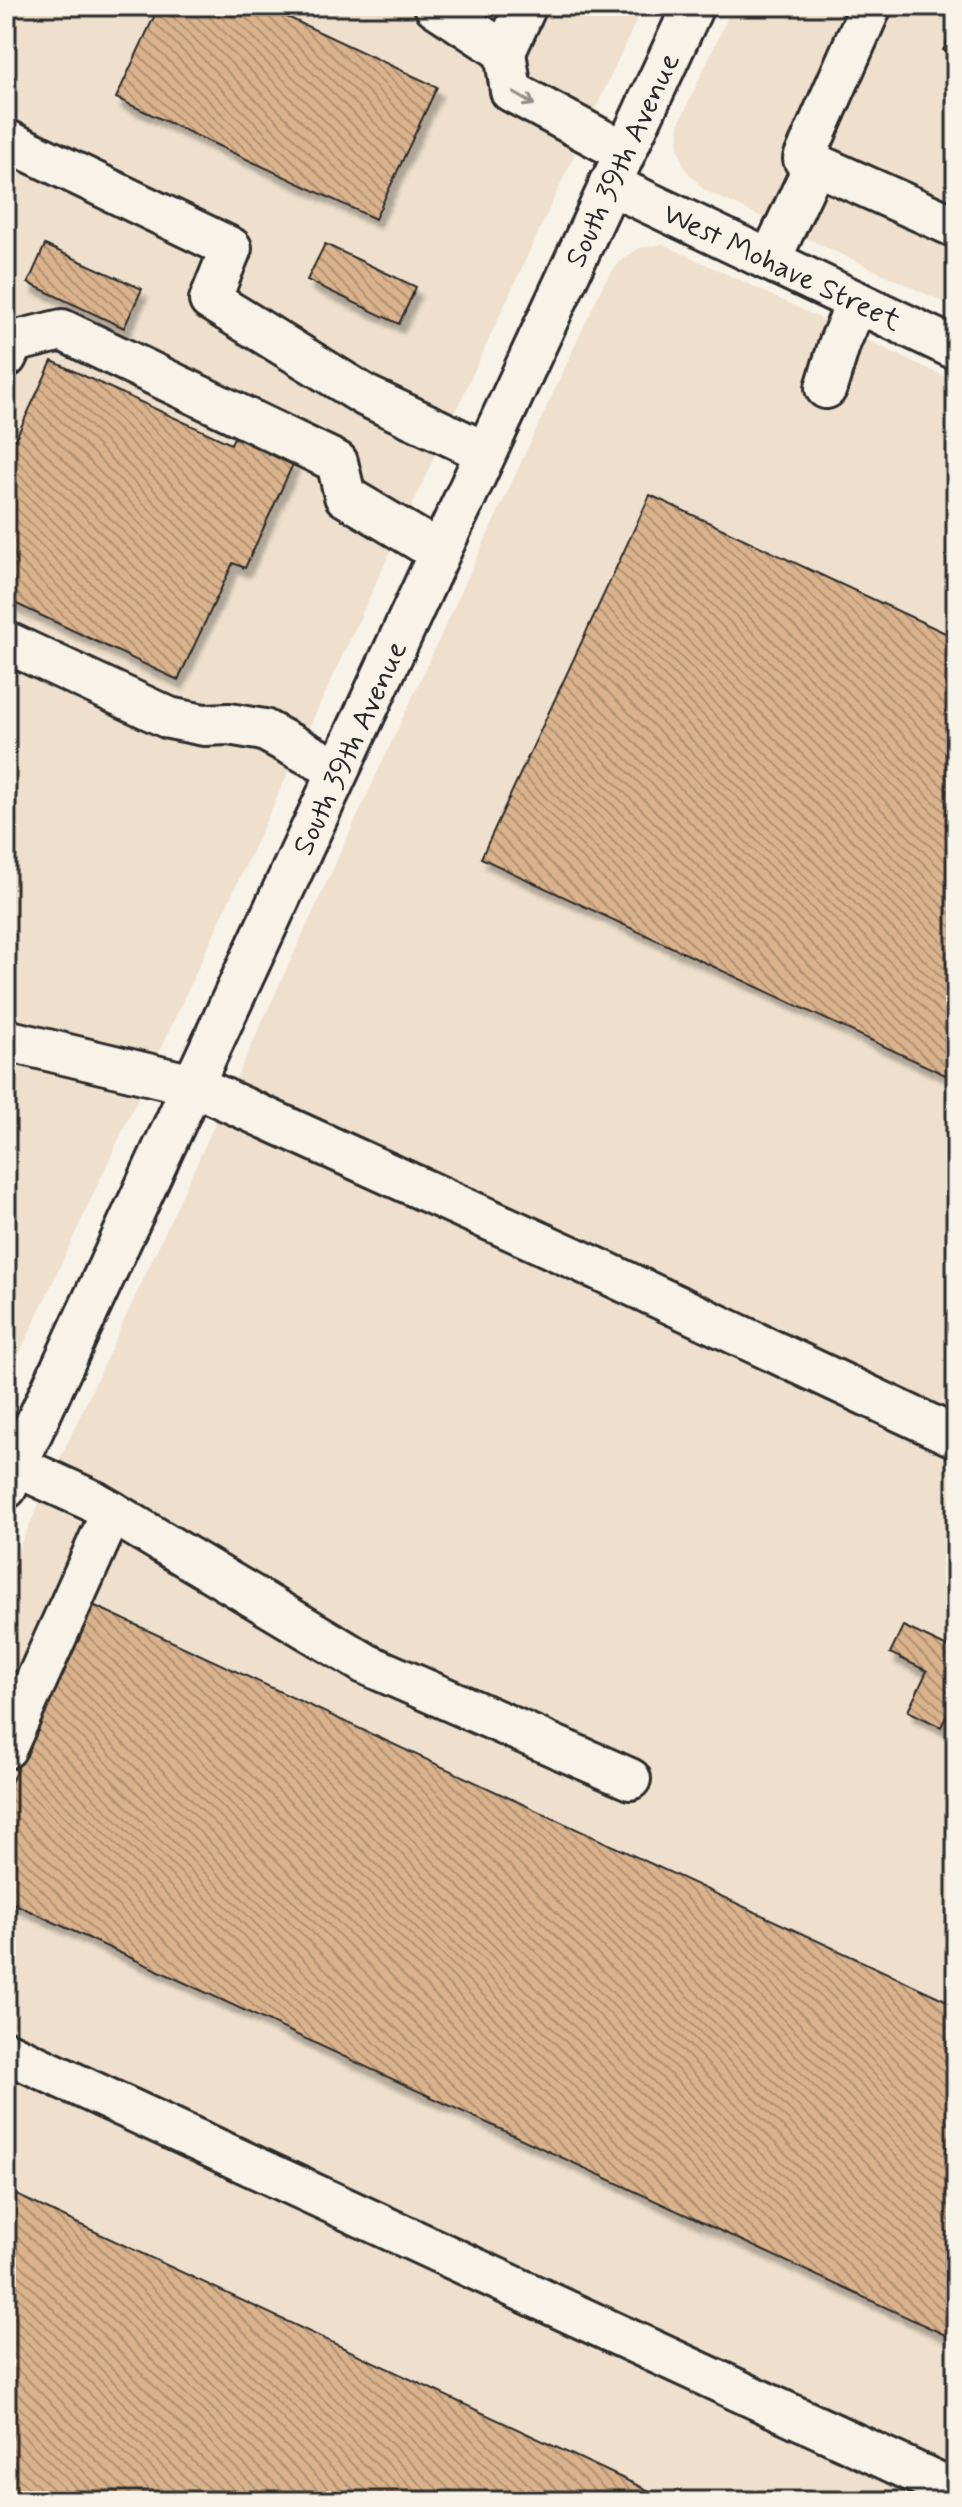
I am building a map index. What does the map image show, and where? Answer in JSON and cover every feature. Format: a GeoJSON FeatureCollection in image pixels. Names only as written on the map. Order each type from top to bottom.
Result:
{"type":"FeatureCollection","features":[{"type":"Feature","properties":{"kind":"street"},"geometry":{"type":"LineString","coordinates":[[435,6],[505,52],[526,6]]}},
{"type":"Feature","properties":{"kind":"street","name":"South 39th Avenue"},"geometry":{"type":"LineString","coordinates":[[9,1469],[193,1085],[693,6]]}},
{"type":"Feature","properties":{"kind":"street"},"geometry":{"type":"LineString","coordinates":[[871,6],[804,159],[956,227]]}},
{"type":"Feature","properties":{"kind":"street","name":"West Mohave Street"},"geometry":{"type":"LineString","coordinates":[[505,52],[511,91],[617,168],[770,260],[956,349]]}},
{"type":"Feature","properties":{"kind":"street"},"geometry":{"type":"LineString","coordinates":[[6,140],[231,248],[210,300],[366,396],[485,452]]}},
{"type":"Feature","properties":{"kind":"street"},"geometry":{"type":"LineString","coordinates":[[770,260],[815,164]]}},
{"type":"Feature","properties":{"kind":"street"},"geometry":{"type":"LineString","coordinates":[[826,388],[840,342],[857,302]]}},
{"type":"Feature","properties":{"kind":"street"},"geometry":{"type":"LineString","coordinates":[[6,357],[13,342],[62,330],[337,462],[345,496],[439,552]]}},
{"type":"Feature","properties":{"kind":"street"},"geometry":{"type":"LineString","coordinates":[[6,642],[169,718],[204,725],[229,724],[264,730],[338,770]]}},
{"type":"Feature","properties":{"kind":"street"},"geometry":{"type":"LineString","coordinates":[[6,1040],[193,1085],[613,1275],[956,1437]]}},
{"type":"Feature","properties":{"kind":"street"},"geometry":{"type":"LineString","coordinates":[[9,1469],[112,1512],[366,1664],[630,1779]]}},
{"type":"Feature","properties":{"kind":"street"},"geometry":{"type":"LineString","coordinates":[[6,1748],[112,1512]]}},
{"type":"Feature","properties":{"kind":"street"},"geometry":{"type":"LineString","coordinates":[[6,2052],[956,2491]]}},
{"type":"Feature","properties":{"kind":"shaded area"},"geometry":{"type":"Polygon","coordinates":[[[6,6],[643,6],[6,1383],[6,6]]]}},
{"type":"Feature","properties":{"kind":"shaded area"},"geometry":{"type":"Polygon","coordinates":[[[733,6],[956,6],[956,308],[704,190],[685,169],[678,147],[679,123],[733,6]]]}},
{"type":"Feature","properties":{"kind":"shaded area"},"geometry":{"type":"Polygon","coordinates":[[[663,244],[956,382],[956,2501],[6,2501],[6,1576],[604,283],[621,260],[640,248],[663,244]]]}},
{"type":"Feature","properties":{"kind":"building"},"geometry":{"type":"Polygon","coordinates":[[[159,6],[264,6],[437,87],[375,219],[116,98],[159,6]]]}},
{"type":"Feature","properties":{"kind":"building"},"geometry":{"type":"Polygon","coordinates":[[[956,24],[956,56],[943,50],[956,24]]]}},
{"type":"Feature","properties":{"kind":"building"},"geometry":{"type":"Polygon","coordinates":[[[325,244],[416,287],[399,324],[307,280],[325,244]]]}},
{"type":"Feature","properties":{"kind":"building"},"geometry":{"type":"Polygon","coordinates":[[[45,245],[142,289],[124,328],[28,283],[45,245]]]}},
{"type":"Feature","properties":{"kind":"building"},"geometry":{"type":"Polygon","coordinates":[[[52,361],[231,444],[235,435],[294,462],[245,568],[233,563],[178,680],[6,599],[6,459],[52,361]]]}},
{"type":"Feature","properties":{"kind":"building"},"geometry":{"type":"Polygon","coordinates":[[[650,495],[956,638],[956,1080],[481,858],[650,495]]]}},
{"type":"Feature","properties":{"kind":"building"},"geometry":{"type":"Polygon","coordinates":[[[93,1605],[956,2005],[956,2340],[6,1900],[6,1793],[93,1605]]]}},
{"type":"Feature","properties":{"kind":"building"},"geometry":{"type":"Polygon","coordinates":[[[903,1626],[956,1651],[956,1696],[941,1727],[908,1711],[927,1671],[890,1653],[903,1626]]]}},
{"type":"Feature","properties":{"kind":"building"},"geometry":{"type":"Polygon","coordinates":[[[6,2190],[671,2501],[6,2501],[6,2190]]]}}]}
